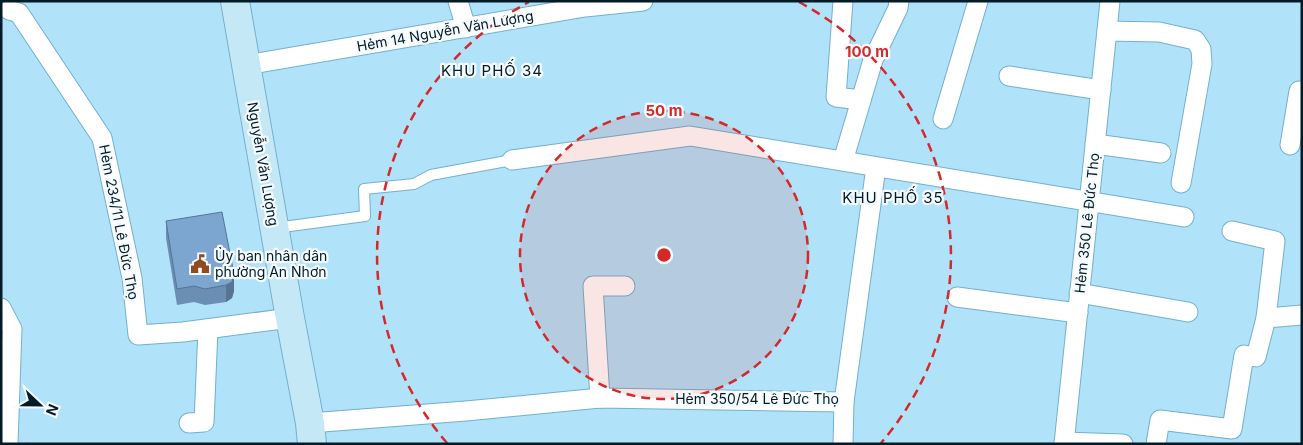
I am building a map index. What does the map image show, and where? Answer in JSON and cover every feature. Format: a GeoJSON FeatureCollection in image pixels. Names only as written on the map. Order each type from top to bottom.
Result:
{"type":"FeatureCollection","features":[{"type":"Feature","properties":{"kind":"street","name":"Nguyễn Văn Lượng"},"geometry":{"type":"LineString","coordinates":[[235,1],[311,433]]}},
{"type":"Feature","properties":{"kind":"street"},"geometry":{"type":"LineString","coordinates":[[458,1],[466,28]]}},
{"type":"Feature","properties":{"kind":"street","name":"Hẻm 14 Nguyễn Văn Lượng"},"geometry":{"type":"LineString","coordinates":[[246,65],[466,28],[585,4],[643,1]]}},
{"type":"Feature","properties":{"kind":"street"},"geometry":{"type":"LineString","coordinates":[[843,1],[836,97],[861,100]]}},
{"type":"Feature","properties":{"kind":"street"},"geometry":{"type":"LineString","coordinates":[[843,161],[873,60],[898,8],[899,1]]}},
{"type":"Feature","properties":{"kind":"street"},"geometry":{"type":"LineString","coordinates":[[943,119],[978,1]]}},
{"type":"Feature","properties":{"kind":"street","name":"Hẻm 350 Lê Đức Thọ"},"geometry":{"type":"LineString","coordinates":[[1064,443],[1110,1]]}},
{"type":"Feature","properties":{"kind":"street","name":"Hẻm 234/11 Lê Đức Thọ"},"geometry":{"type":"LineString","coordinates":[[6,7],[19,13],[102,138],[132,278],[138,335],[208,329],[290,318]]}},
{"type":"Feature","properties":{"kind":"street"},"geometry":{"type":"LineString","coordinates":[[1107,31],[1159,32],[1195,40],[1202,49],[1202,64],[1181,183]]}},
{"type":"Feature","properties":{"kind":"street"},"geometry":{"type":"LineString","coordinates":[[1009,76],[1101,90]]}},
{"type":"Feature","properties":{"kind":"street"},"geometry":{"type":"LineString","coordinates":[[1290,145],[1299,91],[1302,91]]}},
{"type":"Feature","properties":{"kind":"street"},"geometry":{"type":"LineString","coordinates":[[512,160],[690,136],[1184,217]]}},
{"type":"Feature","properties":{"kind":"street"},"geometry":{"type":"LineString","coordinates":[[1095,144],[1161,153]]}},
{"type":"Feature","properties":{"kind":"street","name":"Hẻm 350/54 Lê Đức Thọ"},"geometry":{"type":"LineString","coordinates":[[311,433],[466,411],[600,398],[844,402],[876,167]]}},
{"type":"Feature","properties":{"kind":"street"},"geometry":{"type":"LineString","coordinates":[[1156,444],[1160,420],[1232,428],[1244,355],[1256,357],[1266,318],[1276,241],[1232,231]]}},
{"type":"Feature","properties":{"kind":"street"},"geometry":{"type":"LineString","coordinates":[[600,398],[593,286],[625,286]]}},
{"type":"Feature","properties":{"kind":"street"},"geometry":{"type":"LineString","coordinates":[[1080,293],[1188,312]]}},
{"type":"Feature","properties":{"kind":"street"},"geometry":{"type":"LineString","coordinates":[[957,297],[1078,313]]}},
{"type":"Feature","properties":{"kind":"street"},"geometry":{"type":"LineString","coordinates":[[1,308],[7,329],[8,444]]}},
{"type":"Feature","properties":{"kind":"street"},"geometry":{"type":"LineString","coordinates":[[1266,318],[1302,315]]}},
{"type":"Feature","properties":{"kind":"street"},"geometry":{"type":"LineString","coordinates":[[189,423],[204,422],[208,329]]}},
{"type":"Feature","properties":{"kind":"street"},"geometry":{"type":"LineString","coordinates":[[843,444],[844,402]]}},
{"type":"Feature","properties":{"kind":"street"},"geometry":{"type":"LineString","coordinates":[[1064,443],[1123,444]]}},
{"type":"Feature","properties":{"kind":"lane"},"geometry":{"type":"LineString","coordinates":[[274,228],[365,216],[364,189],[414,184],[431,175],[512,160]]}},
{"type":"Feature","properties":{"kind":"building","name":"Ủy ban nhân dân phường An Nhơn"},"geometry":{"type":"Polygon","coordinates":[[[222,212],[234,274],[232,282],[205,289],[194,286],[177,289],[166,221],[222,212]]]}},
{"type":"Feature","properties":{"kind":"place","name":"Ủy ban nhân dân phường An Nhơn"},"geometry":{"type":"Point","coordinates":[200,264]}},
{"type":"Feature","properties":{"kind":"district","name":"KHU PHỐ 34"},"geometry":{"type":"Point","coordinates":[492,71]}},
{"type":"Feature","properties":{"kind":"district","name":"KHU PHỐ 35"},"geometry":{"type":"Point","coordinates":[893,198]}}]}
